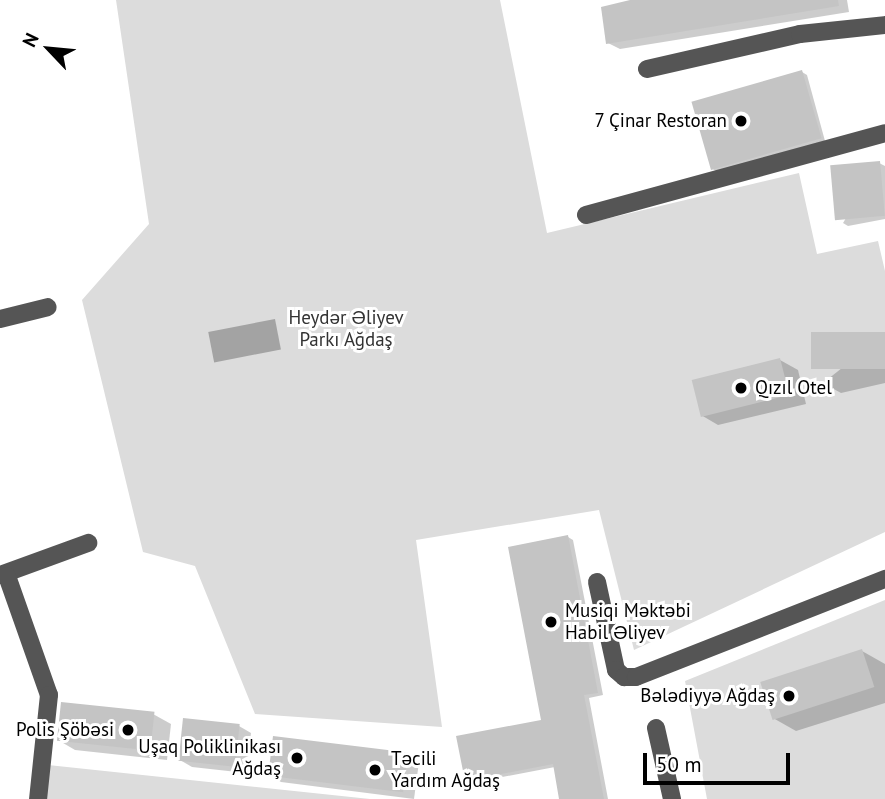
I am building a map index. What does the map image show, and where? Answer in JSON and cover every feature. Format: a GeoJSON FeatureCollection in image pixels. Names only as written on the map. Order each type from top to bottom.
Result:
{"type":"FeatureCollection","features":[{"type":"Feature","properties":{"kind":"street"},"geometry":{"type":"LineString","coordinates":[[647,69],[800,34],[885,25]]}},
{"type":"Feature","properties":{"kind":"street"},"geometry":{"type":"LineString","coordinates":[[586,215],[885,133]]}},
{"type":"Feature","properties":{"kind":"street"},"geometry":{"type":"LineString","coordinates":[[0,319],[48,307]]}},
{"type":"Feature","properties":{"kind":"street"},"geometry":{"type":"LineString","coordinates":[[38,799],[49,695],[3,575],[88,543]]}},
{"type":"Feature","properties":{"kind":"street"},"geometry":{"type":"LineString","coordinates":[[597,582],[616,670],[624,677],[636,677],[885,579]]}},
{"type":"Feature","properties":{"kind":"street"},"geometry":{"type":"LineString","coordinates":[[656,728],[672,799]]}},
{"type":"Feature","properties":{"kind":"green space","name":"Heydər Əliyev Parkı Ağdaş"},"geometry":{"type":"Polygon","coordinates":[[[116,0],[500,0],[547,233],[799,173],[817,254],[878,241],[885,271],[885,532],[634,650],[599,510],[416,540],[442,727],[255,714],[195,566],[143,552],[82,300],[149,224],[116,0]]]}},
{"type":"Feature","properties":{"kind":"green space"},"geometry":{"type":"Polygon","coordinates":[[[885,600],[885,799],[707,799],[685,681],[885,600]]]}},
{"type":"Feature","properties":{"kind":"green space"},"geometry":{"type":"Polygon","coordinates":[[[48,765],[370,799],[44,799],[48,765]]]}},
{"type":"Feature","properties":{"kind":"shaded area"},"geometry":{"type":"Polygon","coordinates":[[[275,319],[281,349],[214,362],[208,332],[275,319]]]}},
{"type":"Feature","properties":{"kind":"building"},"geometry":{"type":"Polygon","coordinates":[[[630,0],[838,0],[839,6],[606,44],[601,7],[630,0]]]}},
{"type":"Feature","properties":{"kind":"building"},"geometry":{"type":"Polygon","coordinates":[[[802,70],[822,138],[711,170],[691,102],[802,70]]]}},
{"type":"Feature","properties":{"kind":"building"},"geometry":{"type":"Polygon","coordinates":[[[880,161],[885,216],[835,220],[830,165],[880,161]]]}},
{"type":"Feature","properties":{"kind":"building"},"geometry":{"type":"Polygon","coordinates":[[[811,332],[885,332],[885,369],[811,369],[811,332]]]}},
{"type":"Feature","properties":{"kind":"building"},"geometry":{"type":"Polygon","coordinates":[[[780,358],[789,395],[701,417],[692,380],[780,358]]]}},
{"type":"Feature","properties":{"kind":"building"},"geometry":{"type":"Polygon","coordinates":[[[568,535],[598,693],[584,695],[604,799],[559,799],[553,764],[465,781],[456,736],[541,720],[508,547],[568,535]]]}},
{"type":"Feature","properties":{"kind":"building"},"geometry":{"type":"Polygon","coordinates":[[[862,649],[874,687],[773,720],[760,682],[862,649]]]}},
{"type":"Feature","properties":{"kind":"building"},"geometry":{"type":"Polygon","coordinates":[[[61,702],[154,712],[150,751],[57,741],[61,702]]]}},
{"type":"Feature","properties":{"kind":"building"},"geometry":{"type":"Polygon","coordinates":[[[183,718],[240,724],[235,767],[179,761],[183,718]]]}},
{"type":"Feature","properties":{"kind":"building"},"geometry":{"type":"Polygon","coordinates":[[[273,736],[408,753],[403,792],[268,776],[273,736]]]}},
{"type":"Feature","properties":{"kind":"place","name":"7 Çinar Restoran"},"geometry":{"type":"Point","coordinates":[741,121]}},
{"type":"Feature","properties":{"kind":"place","name":"Qızıl Otel"},"geometry":{"type":"Point","coordinates":[741,388]}},
{"type":"Feature","properties":{"kind":"place","name":"Musiqi Məktəbi Habil Əliyev"},"geometry":{"type":"Point","coordinates":[551,622]}},
{"type":"Feature","properties":{"kind":"place","name":"Bələdiyyə Ağdaş"},"geometry":{"type":"Point","coordinates":[789,696]}},
{"type":"Feature","properties":{"kind":"place","name":"Polis Şöbəsi"},"geometry":{"type":"Point","coordinates":[128,730]}},
{"type":"Feature","properties":{"kind":"place","name":"Uşaq Poliklinikası Ağdaş"},"geometry":{"type":"Point","coordinates":[297,758]}},
{"type":"Feature","properties":{"kind":"place","name":"Təcili Yardım Ağdaş"},"geometry":{"type":"Point","coordinates":[375,770]}}]}
